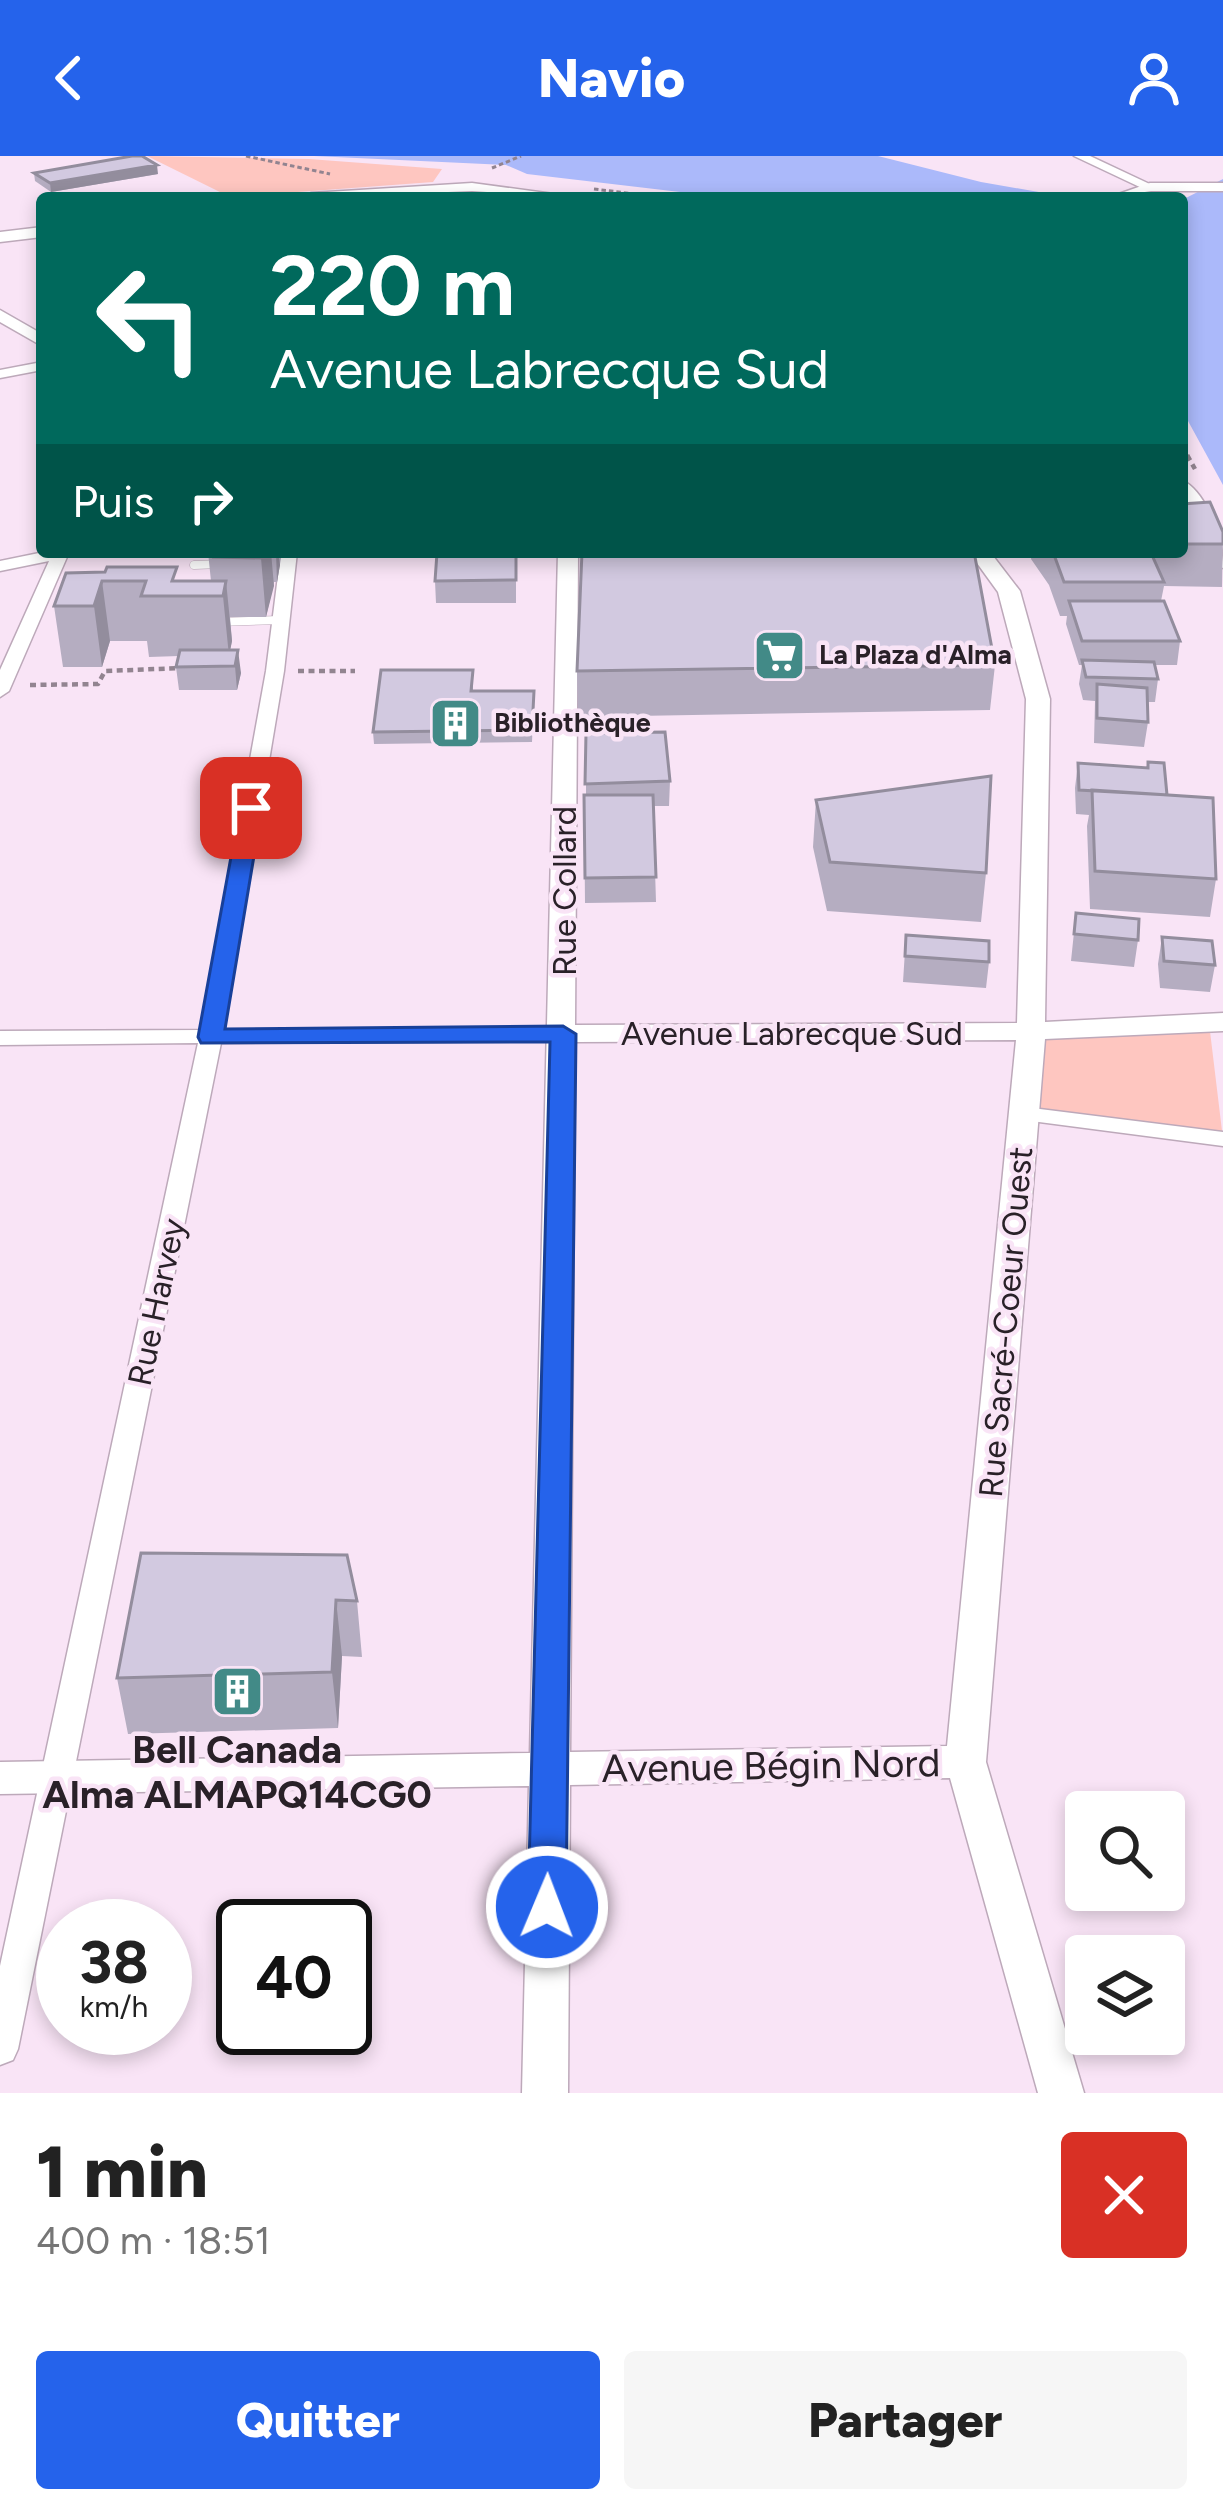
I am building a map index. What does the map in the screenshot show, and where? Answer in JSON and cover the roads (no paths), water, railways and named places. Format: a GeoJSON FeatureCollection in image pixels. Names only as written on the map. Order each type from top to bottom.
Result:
{"type":"FeatureCollection","features":[{"type":"Feature","properties":{"kind":"street"},"geometry":{"type":"LineString","coordinates":[[1080,156],[1150,187]]}},
{"type":"Feature","properties":{"kind":"street"},"geometry":{"type":"LineString","coordinates":[[399,192],[472,187],[519,192]]}},
{"type":"Feature","properties":{"kind":"street"},"geometry":{"type":"LineString","coordinates":[[1134,192],[1150,187],[1223,187]]}},
{"type":"Feature","properties":{"kind":"street"},"geometry":{"type":"LineString","coordinates":[[0,237],[36,233]]}},
{"type":"Feature","properties":{"kind":"street"},"geometry":{"type":"LineString","coordinates":[[0,315],[36,337]]}},
{"type":"Feature","properties":{"kind":"street"},"geometry":{"type":"LineString","coordinates":[[0,374],[36,367]]}},
{"type":"Feature","properties":{"kind":"street"},"geometry":{"type":"LineString","coordinates":[[1188,500],[1223,562]]}},
{"type":"Feature","properties":{"kind":"street"},"geometry":{"type":"LineString","coordinates":[[0,566],[36,558]]}},
{"type":"Feature","properties":{"kind":"street"},"geometry":{"type":"LineString","coordinates":[[1,688],[60,558]]}},
{"type":"Feature","properties":{"kind":"street","name":"Rue Collard"},"geometry":{"type":"LineString","coordinates":[[545,2093],[568,558]]}},
{"type":"Feature","properties":{"kind":"street","name":"Rue Sacré-Coeur Ouest"},"geometry":{"type":"LineString","coordinates":[[984,558],[1009,591],[1038,699],[1031,1031],[966,1762],[1061,2093]]}},
{"type":"Feature","properties":{"kind":"street","name":"Rue Harvey"},"geometry":{"type":"LineString","coordinates":[[0,2049],[211,1037],[281,620],[279,569]]}},
{"type":"Feature","properties":{"kind":"street","name":"Avenue Labrecque Sud"},"geometry":{"type":"LineString","coordinates":[[0,1038],[1031,1031],[1223,1022]]}},
{"type":"Feature","properties":{"kind":"street"},"geometry":{"type":"LineString","coordinates":[[1024,1114],[1223,1139]]}},
{"type":"Feature","properties":{"kind":"street","name":"Avenue Bégin Nord"},"geometry":{"type":"LineString","coordinates":[[0,1778],[966,1762]]}},
{"type":"Feature","properties":{"kind":"lane"},"geometry":{"type":"LineString","coordinates":[[189,584],[196,558]]}},
{"type":"Feature","properties":{"kind":"lane"},"geometry":{"type":"LineString","coordinates":[[194,565],[241,563]]}},
{"type":"Feature","properties":{"kind":"lane"},"geometry":{"type":"LineString","coordinates":[[210,622],[281,620]]}},
{"type":"Feature","properties":{"kind":"water"},"geometry":{"type":"Polygon","coordinates":[[[314,156],[878,156],[1038,192],[680,192],[527,174],[506,165],[314,156]]]}},
{"type":"Feature","properties":{"kind":"water"},"geometry":{"type":"Polygon","coordinates":[[[1223,179],[1223,485],[1188,421],[1188,197],[1223,179]]]}},
{"type":"Feature","properties":{"kind":"place","name":"La Plaza d'Alma"},"geometry":{"type":"Point","coordinates":[780,655]}},
{"type":"Feature","properties":{"kind":"place","name":"Bibliothèque"},"geometry":{"type":"Point","coordinates":[455,723]}},
{"type":"Feature","properties":{"kind":"place","name":"Bell Canada Alma ALMAPQ14CG0"},"geometry":{"type":"Point","coordinates":[237,1692]}}]}
